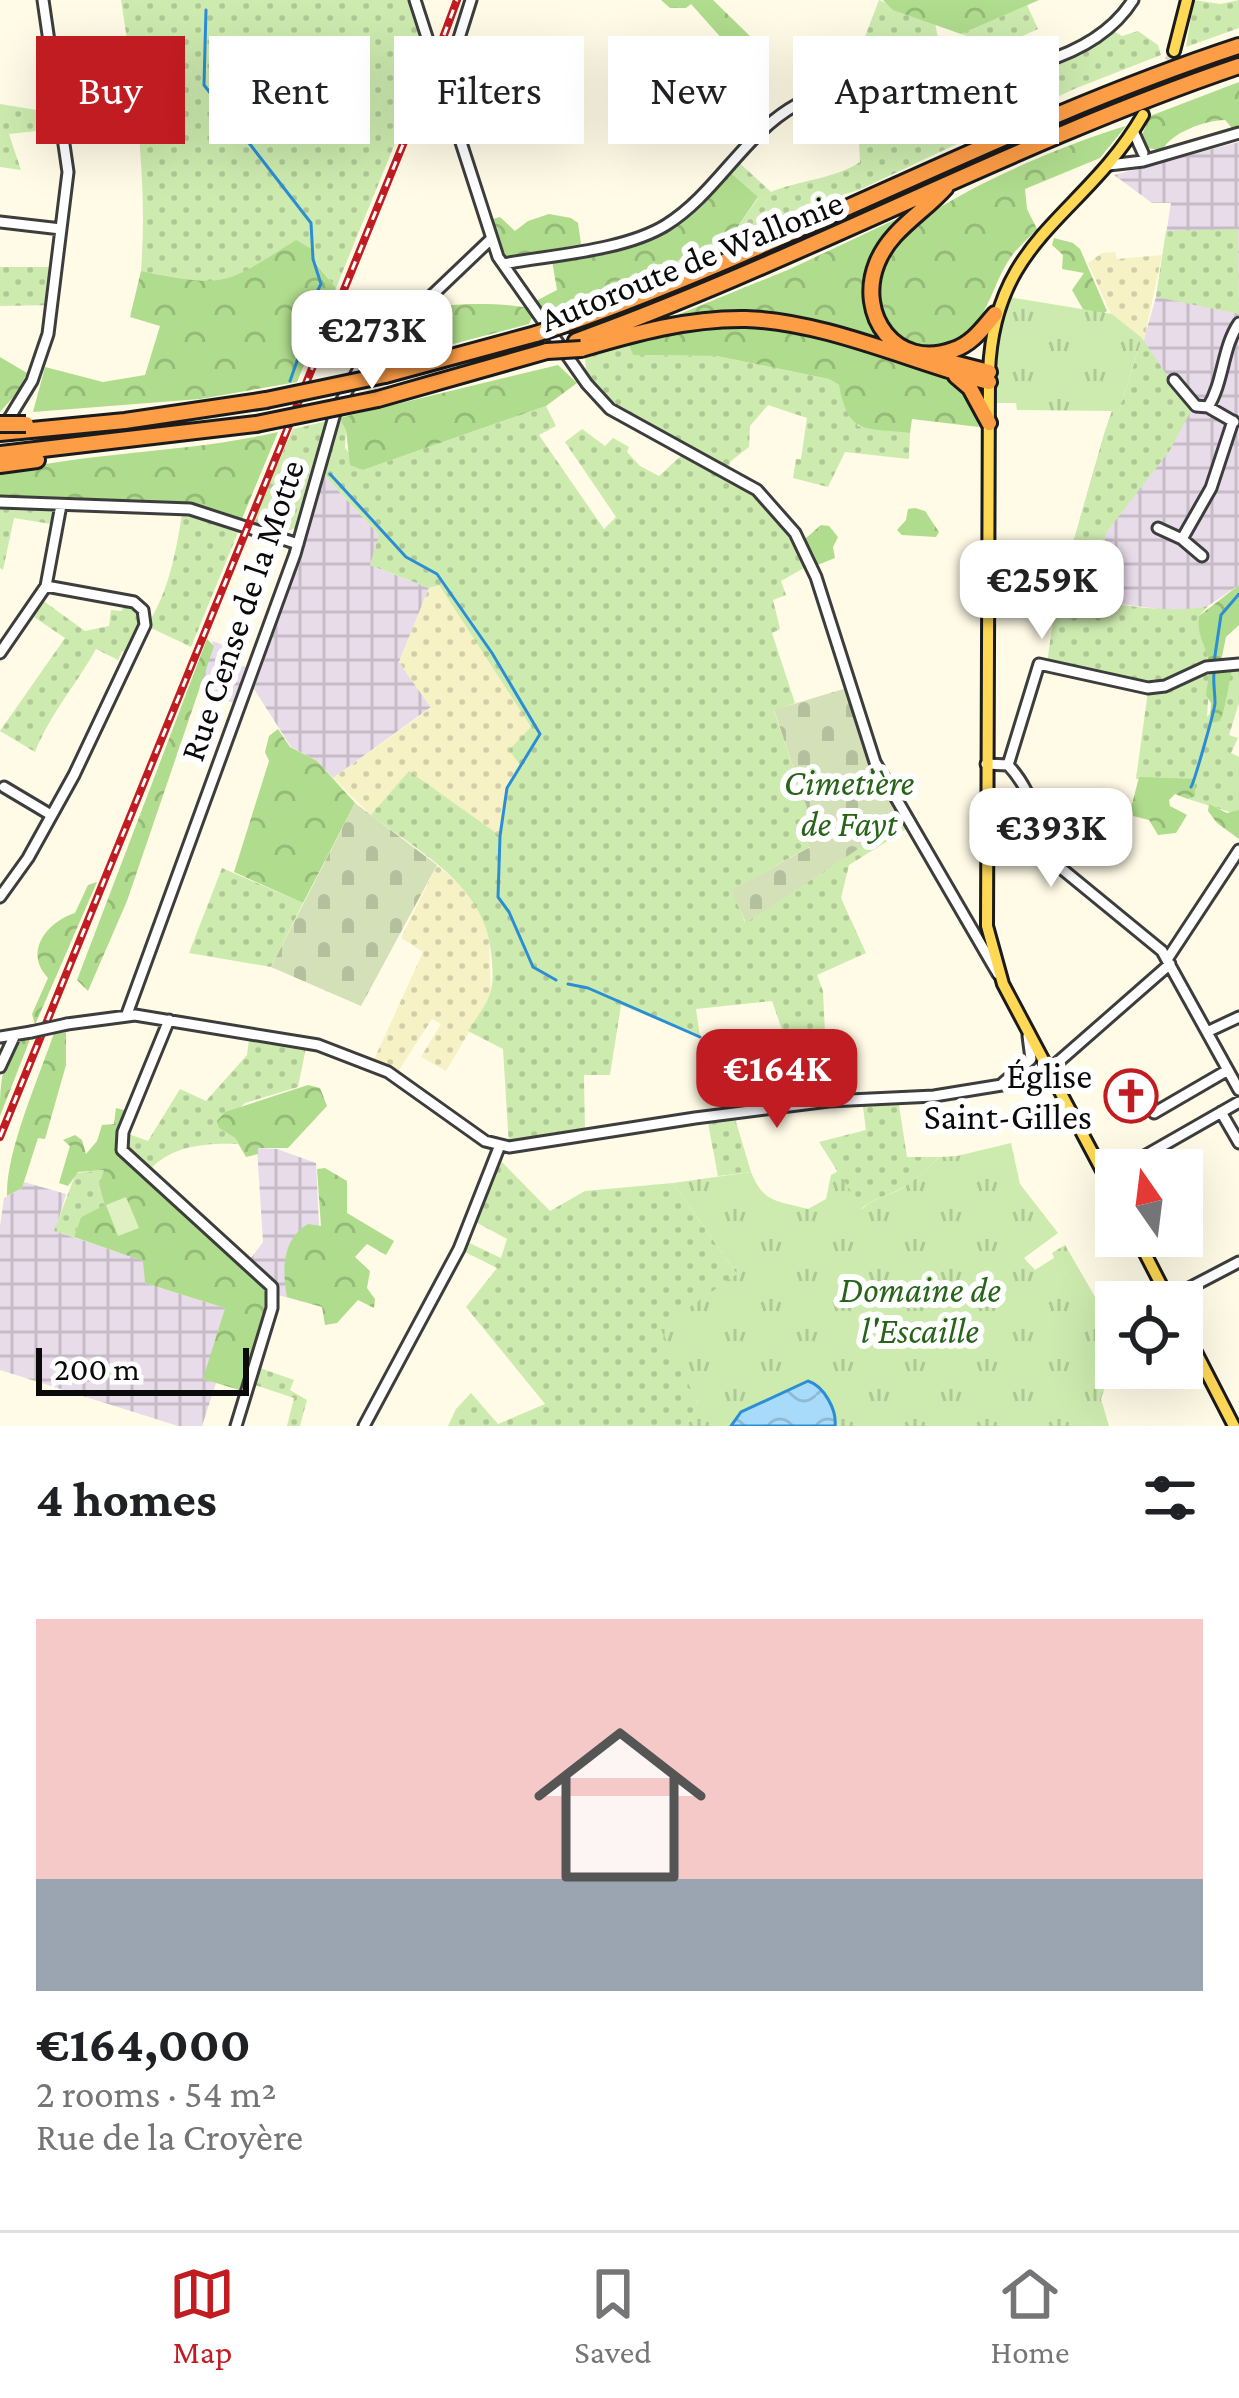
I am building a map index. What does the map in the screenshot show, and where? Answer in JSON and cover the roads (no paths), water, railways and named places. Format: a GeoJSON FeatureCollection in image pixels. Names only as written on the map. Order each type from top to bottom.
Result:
{"type":"FeatureCollection","features":[{"type":"Feature","properties":{"kind":"highway"},"geometry":{"type":"LineString","coordinates":[[1185,64],[1204,49],[1239,37]]}},
{"type":"Feature","properties":{"kind":"highway","name":"Autoroute de Wallonie"},"geometry":{"type":"LineString","coordinates":[[0,429],[266,400],[385,375],[536,334],[721,266],[1041,121],[1239,46]]}},
{"type":"Feature","properties":{"kind":"highway","name":"Autoroute de Wallonie"},"geometry":{"type":"LineString","coordinates":[[3,459],[49,458],[74,448],[256,424],[378,399],[578,345],[1115,111],[1239,66]]}},
{"type":"Feature","properties":{"kind":"highway"},"geometry":{"type":"LineString","coordinates":[[949,184],[892,238],[880,256],[870,287],[870,306],[880,328],[899,345],[989,377]]}},
{"type":"Feature","properties":{"kind":"highway"},"geometry":{"type":"LineString","coordinates":[[928,356],[966,344],[995,314]]}},
{"type":"Feature","properties":{"kind":"highway"},"geometry":{"type":"LineString","coordinates":[[578,345],[680,324],[748,319],[835,337],[952,373],[989,377]]}},
{"type":"Feature","properties":{"kind":"highway"},"geometry":{"type":"LineString","coordinates":[[952,373],[970,388],[989,423]]}},
{"type":"Feature","properties":{"kind":"main road"},"geometry":{"type":"LineString","coordinates":[[1174,51],[1187,0]]}},
{"type":"Feature","properties":{"kind":"main road"},"geometry":{"type":"LineString","coordinates":[[1099,1149],[1048,1070],[988,942],[989,377],[995,314],[1006,285],[1143,116]]}},
{"type":"Feature","properties":{"kind":"main road"},"geometry":{"type":"LineString","coordinates":[[1203,1366],[1234,1426]]}},
{"type":"Feature","properties":{"kind":"street"},"geometry":{"type":"LineString","coordinates":[[0,429],[26,392],[45,346],[68,165],[43,0]]}},
{"type":"Feature","properties":{"kind":"street"},"geometry":{"type":"LineString","coordinates":[[415,0],[426,36]]}},
{"type":"Feature","properties":{"kind":"street"},"geometry":{"type":"LineString","coordinates":[[460,36],[471,0]]}},
{"type":"Feature","properties":{"kind":"street"},"geometry":{"type":"LineString","coordinates":[[467,264],[637,239],[667,224],[766,125],[796,104],[1035,64],[1106,32],[1133,0]]}},
{"type":"Feature","properties":{"kind":"street"},"geometry":{"type":"LineString","coordinates":[[1133,131],[1147,155]]}},
{"type":"Feature","properties":{"kind":"street"},"geometry":{"type":"LineString","coordinates":[[1103,166],[1239,133]]}},
{"type":"Feature","properties":{"kind":"street"},"geometry":{"type":"LineString","coordinates":[[460,144],[500,261],[587,384],[610,409],[747,483],[795,533],[816,577],[875,762],[971,924],[988,942]]}},
{"type":"Feature","properties":{"kind":"street"},"geometry":{"type":"LineString","coordinates":[[1119,148],[1147,155]]}},
{"type":"Feature","properties":{"kind":"street"},"geometry":{"type":"LineString","coordinates":[[1119,148],[1132,161]]}},
{"type":"Feature","properties":{"kind":"street"},"geometry":{"type":"LineString","coordinates":[[0,222],[61,230]]}},
{"type":"Feature","properties":{"kind":"street","name":"Rue Cense de la Motte"},"geometry":{"type":"LineString","coordinates":[[127,1014],[298,544],[335,413],[363,361],[490,240]]}},
{"type":"Feature","properties":{"kind":"street"},"geometry":{"type":"LineString","coordinates":[[1208,407],[1239,323]]}},
{"type":"Feature","properties":{"kind":"street"},"geometry":{"type":"LineString","coordinates":[[1174,380],[1196,406],[1208,407],[1236,423],[1211,488],[1182,539]]}},
{"type":"Feature","properties":{"kind":"street"},"geometry":{"type":"LineString","coordinates":[[0,502],[190,509],[298,544]]}},
{"type":"Feature","properties":{"kind":"street"},"geometry":{"type":"LineString","coordinates":[[0,653],[46,586],[61,505]]}},
{"type":"Feature","properties":{"kind":"street"},"geometry":{"type":"LineString","coordinates":[[1158,528],[1182,539],[1202,556]]}},
{"type":"Feature","properties":{"kind":"street"},"geometry":{"type":"LineString","coordinates":[[0,897],[51,815],[111,702],[146,621],[134,602],[46,586]]}},
{"type":"Feature","properties":{"kind":"street"},"geometry":{"type":"LineString","coordinates":[[1008,765],[1040,664],[1148,688],[1165,686],[1206,667],[1239,664]]}},
{"type":"Feature","properties":{"kind":"street"},"geometry":{"type":"LineString","coordinates":[[986,764],[1008,765]]}},
{"type":"Feature","properties":{"kind":"street"},"geometry":{"type":"LineString","coordinates":[[1008,765],[1030,794],[1061,869],[1119,912],[1169,961],[1239,1090]]}},
{"type":"Feature","properties":{"kind":"street"},"geometry":{"type":"LineString","coordinates":[[4,787],[51,815]]}},
{"type":"Feature","properties":{"kind":"street"},"geometry":{"type":"LineString","coordinates":[[7,1037],[127,1014],[292,1039],[388,1072],[485,1141],[500,1145],[815,1103],[922,1098],[996,1087],[1048,1070],[1169,961],[1239,850]]}},
{"type":"Feature","properties":{"kind":"street"},"geometry":{"type":"LineString","coordinates":[[971,924],[983,920],[985,902]]}},
{"type":"Feature","properties":{"kind":"street"},"geometry":{"type":"LineString","coordinates":[[1208,1032],[1239,1017]]}},
{"type":"Feature","properties":{"kind":"street"},"geometry":{"type":"LineString","coordinates":[[169,1020],[124,1132],[122,1150],[272,1286],[272,1308],[236,1426]]}},
{"type":"Feature","properties":{"kind":"street"},"geometry":{"type":"LineString","coordinates":[[996,1087],[1031,1059],[1027,1030]]}},
{"type":"Feature","properties":{"kind":"street"},"geometry":{"type":"LineString","coordinates":[[0,1057],[7,1037]]}},
{"type":"Feature","properties":{"kind":"street"},"geometry":{"type":"LineString","coordinates":[[0,1067],[7,1037]]}},
{"type":"Feature","properties":{"kind":"street"},"geometry":{"type":"LineString","coordinates":[[1154,1113],[1228,1070]]}},
{"type":"Feature","properties":{"kind":"street"},"geometry":{"type":"LineString","coordinates":[[1156,1149],[1239,1102]]}},
{"type":"Feature","properties":{"kind":"street"},"geometry":{"type":"LineString","coordinates":[[1221,1112],[1239,1143]]}},
{"type":"Feature","properties":{"kind":"street"},"geometry":{"type":"LineString","coordinates":[[364,1426],[459,1249],[500,1145]]}},
{"type":"Feature","properties":{"kind":"street"},"geometry":{"type":"LineString","coordinates":[[1203,1282],[1239,1262]]}},
{"type":"Feature","properties":{"kind":"water"},"geometry":{"type":"Polygon","coordinates":[[[808,1381],[828,1399],[835,1426],[731,1426],[741,1412],[808,1381]]]}},
{"type":"Feature","properties":{"kind":"waterway"},"geometry":{"type":"LineString","coordinates":[[206,10],[204,85],[311,223],[313,259],[321,284],[303,320],[302,347],[290,381]]}},
{"type":"Feature","properties":{"kind":"waterway"},"geometry":{"type":"LineString","coordinates":[[330,474],[406,557],[437,574],[540,734],[507,788],[498,897],[533,967],[556,980]]}},
{"type":"Feature","properties":{"kind":"waterway"},"geometry":{"type":"LineString","coordinates":[[1214,662],[1221,615],[1239,594]]}},
{"type":"Feature","properties":{"kind":"waterway"},"geometry":{"type":"LineString","coordinates":[[1191,787],[1214,708],[1214,673]]}},
{"type":"Feature","properties":{"kind":"waterway"},"geometry":{"type":"LineString","coordinates":[[568,984],[588,988],[700,1037]]}},
{"type":"Feature","properties":{"kind":"tunnel"},"geometry":{"type":"LineString","coordinates":[[1143,115],[1174,51]]}},
{"type":"Feature","properties":{"kind":"railway"},"geometry":{"type":"LineString","coordinates":[[0,1137],[408,132],[457,0]]}},
{"type":"Feature","properties":{"kind":"place","name":"Église Saint-Gilles"},"geometry":{"type":"Point","coordinates":[1131,1096]}},
{"type":"Feature","properties":{"kind":"park label","name":"Cimetière de Fayt"},"geometry":{"type":"Point","coordinates":[849,802]}},
{"type":"Feature","properties":{"kind":"park label","name":"Domaine de l'Escaille"},"geometry":{"type":"Point","coordinates":[920,1310]}}]}
